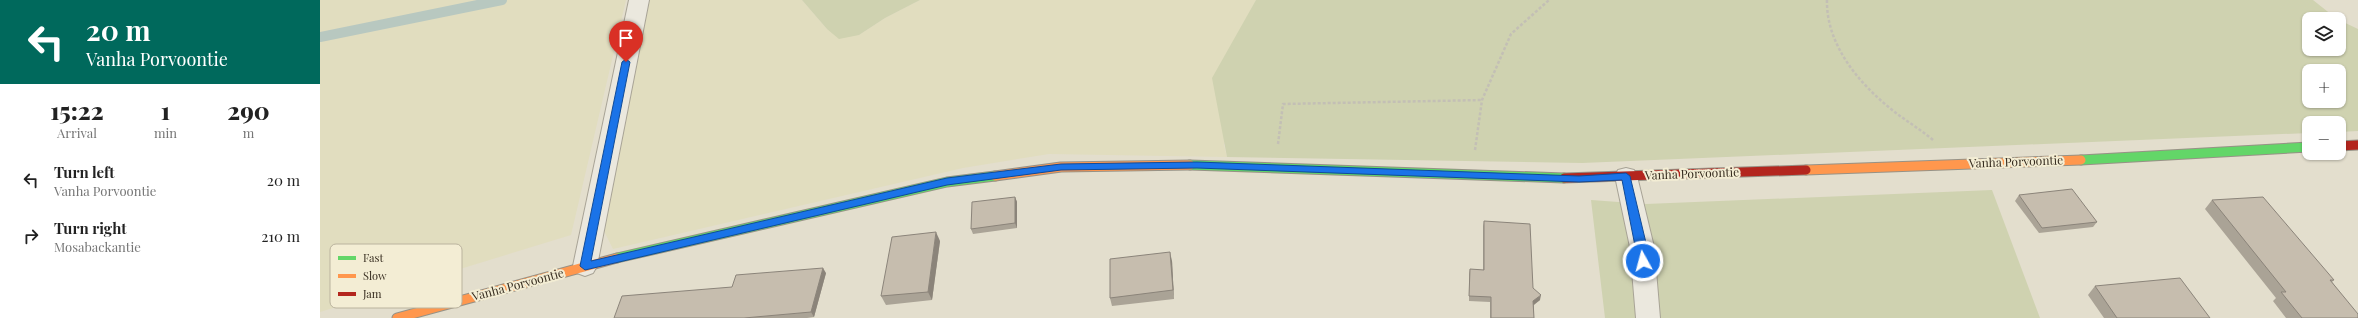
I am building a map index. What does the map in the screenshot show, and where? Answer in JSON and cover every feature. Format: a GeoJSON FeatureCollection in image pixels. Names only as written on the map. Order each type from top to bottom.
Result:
{"type":"FeatureCollection","features":[{"type":"Feature","properties":{"kind":"street"},"geometry":{"type":"LineString","coordinates":[[585,266],[639,0]]}},
{"type":"Feature","properties":{"kind":"street"},"geometry":{"type":"LineString","coordinates":[[2346,146],[2358,145]]}},
{"type":"Feature","properties":{"kind":"street","name":"Vanha Porvoontie"},"geometry":{"type":"LineString","coordinates":[[462,300],[585,266],[947,182],[1061,167],[1197,165],[1579,179],[1626,176],[2130,158],[2302,147]]}},
{"type":"Feature","properties":{"kind":"street"},"geometry":{"type":"LineString","coordinates":[[1626,176],[1642,247],[1648,318]]}},
{"type":"Feature","properties":{"kind":"street","name":"Vanha Porvoontie"},"geometry":{"type":"LineString","coordinates":[[397,318],[433,308]]}},
{"type":"Feature","properties":{"kind":"path"},"geometry":{"type":"LineString","coordinates":[[1472,175],[1482,100],[1511,34],[1549,0]]}},
{"type":"Feature","properties":{"kind":"path"},"geometry":{"type":"LineString","coordinates":[[1827,0],[1826,19],[1832,37],[1845,59],[1861,79],[1892,109],[1962,164]]}},
{"type":"Feature","properties":{"kind":"path"},"geometry":{"type":"LineString","coordinates":[[1275,169],[1283,104],[1482,100]]}},
{"type":"Feature","properties":{"kind":"shaded area"},"geometry":{"type":"Polygon","coordinates":[[[320,0],[626,0],[571,235],[462,268],[462,244],[330,244],[330,308],[333,308],[320,312],[320,0]]]}},
{"type":"Feature","properties":{"kind":"shaded area"},"geometry":{"type":"Polygon","coordinates":[[[646,0],[802,0],[827,29],[859,35],[885,18],[920,0],[1256,0],[1246,20],[1224,145],[1227,157],[1049,154],[963,168],[613,249],[603,229],[646,0]]]}},
{"type":"Feature","properties":{"kind":"green space"},"geometry":{"type":"Polygon","coordinates":[[[802,0],[920,0],[885,18],[859,35],[839,39],[827,29],[802,0]]]}},
{"type":"Feature","properties":{"kind":"green space"},"geometry":{"type":"Polygon","coordinates":[[[1256,0],[2313,0],[2328,12],[2302,12],[2302,56],[2346,56],[2346,23],[2358,29],[2358,131],[2346,132],[2346,116],[2302,116],[2302,133],[1582,163],[1227,157],[1212,78],[1256,0]]]}},
{"type":"Feature","properties":{"kind":"green space"},"geometry":{"type":"Polygon","coordinates":[[[1992,190],[2040,318],[1605,318],[1591,200],[1646,204],[1992,190]]]}},
{"type":"Feature","properties":{"kind":"building"},"geometry":{"type":"Polygon","coordinates":[[[2072,189],[2097,222],[2042,228],[2019,195],[2072,189]]]}},
{"type":"Feature","properties":{"kind":"building"},"geometry":{"type":"Polygon","coordinates":[[[1015,197],[1015,223],[971,229],[972,202],[1015,197]]]}},
{"type":"Feature","properties":{"kind":"building"},"geometry":{"type":"Polygon","coordinates":[[[2263,197],[2334,280],[2330,280],[2358,314],[2358,318],[2302,318],[2281,292],[2286,292],[2212,200],[2263,197]]]}},
{"type":"Feature","properties":{"kind":"building"},"geometry":{"type":"Polygon","coordinates":[[[1484,221],[1530,224],[1533,288],[1541,295],[1533,301],[1534,318],[1491,318],[1491,297],[1469,296],[1470,269],[1484,270],[1484,221]]]}},
{"type":"Feature","properties":{"kind":"building"},"geometry":{"type":"Polygon","coordinates":[[[936,232],[928,292],[881,296],[892,237],[936,232]]]}},
{"type":"Feature","properties":{"kind":"building"},"geometry":{"type":"Polygon","coordinates":[[[1170,252],[1173,290],[1110,298],[1110,259],[1170,252]]]}},
{"type":"Feature","properties":{"kind":"building"},"geometry":{"type":"Polygon","coordinates":[[[823,268],[811,312],[744,318],[614,318],[622,296],[732,287],[736,275],[823,268]]]}},
{"type":"Feature","properties":{"kind":"building"},"geometry":{"type":"Polygon","coordinates":[[[2180,278],[2210,318],[2117,318],[2095,286],[2180,278]]]}},
{"type":"Feature","properties":{"kind":"waterway"},"geometry":{"type":"LineString","coordinates":[[320,37],[502,0]]}},
{"type":"Feature","properties":{"kind":"traffic: fast"},"geometry":{"type":"LineString","coordinates":[[2081,160],[2302,147]]}},
{"type":"Feature","properties":{"kind":"traffic: fast"},"geometry":{"type":"LineString","coordinates":[[1190,165],[1564,178]]}},
{"type":"Feature","properties":{"kind":"traffic: fast"},"geometry":{"type":"LineString","coordinates":[[617,258],[947,182],[995,176]]}},
{"type":"Feature","properties":{"kind":"traffic: slow"},"geometry":{"type":"LineString","coordinates":[[1806,170],[2081,160]]}},
{"type":"Feature","properties":{"kind":"traffic: slow"},"geometry":{"type":"LineString","coordinates":[[995,176],[1061,167],[1190,165]]}},
{"type":"Feature","properties":{"kind":"traffic: slow"},"geometry":{"type":"LineString","coordinates":[[462,300],[617,258]]}},
{"type":"Feature","properties":{"kind":"traffic: slow"},"geometry":{"type":"LineString","coordinates":[[397,318],[434,308]]}},
{"type":"Feature","properties":{"kind":"traffic: jam"},"geometry":{"type":"LineString","coordinates":[[2346,146],[2358,145]]}},
{"type":"Feature","properties":{"kind":"traffic: jam"},"geometry":{"type":"LineString","coordinates":[[1564,178],[1806,170]]}},
{"type":"Feature","properties":{"kind":"route"},"geometry":{"type":"LineString","coordinates":[[626,62],[585,266],[732,230],[947,182],[1061,167],[1197,165],[1579,179],[1626,176],[1642,247],[1643,261]]}}]}
